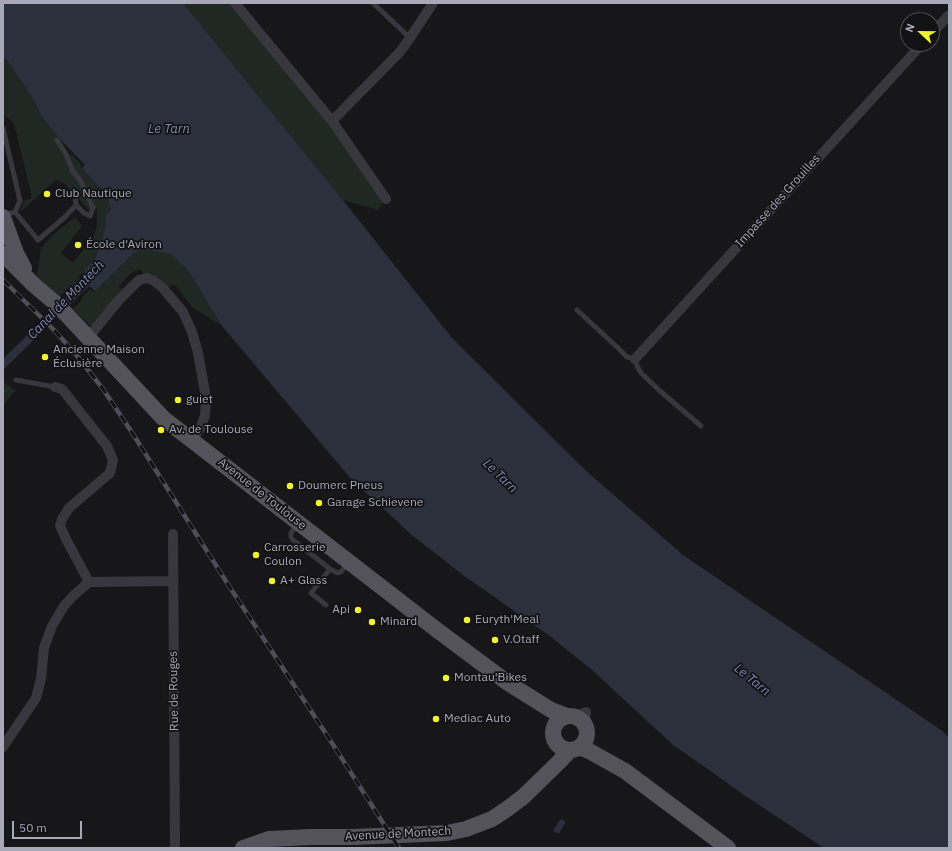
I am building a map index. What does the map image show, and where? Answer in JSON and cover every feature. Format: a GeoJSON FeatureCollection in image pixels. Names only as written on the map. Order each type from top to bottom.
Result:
{"type":"FeatureCollection","features":[{"type":"Feature","properties":{"kind":"main road"},"geometry":{"type":"LineString","coordinates":[[7,215],[19,260],[34,285]]}},
{"type":"Feature","properties":{"kind":"main road"},"geometry":{"type":"LineString","coordinates":[[3,254],[34,285]]}},
{"type":"Feature","properties":{"kind":"main road","name":"Avenue de Toulouse"},"geometry":{"type":"LineString","coordinates":[[34,285],[67,315],[163,418],[508,683],[551,710],[578,722],[596,743],[625,771],[728,848]]}},
{"type":"Feature","properties":{"kind":"main road","name":"Avenue de Toulouse"},"geometry":{"type":"LineString","coordinates":[[508,683],[545,718],[554,735]]}},
{"type":"Feature","properties":{"kind":"main road"},"geometry":{"type":"LineString","coordinates":[[562,718],[578,722],[586,738],[584,743],[575,748],[560,747],[554,735],[555,725],[562,718]]}},
{"type":"Feature","properties":{"kind":"main road","name":"Avenue de Montech"},"geometry":{"type":"LineString","coordinates":[[538,782],[550,758],[554,735]]}},
{"type":"Feature","properties":{"kind":"main road","name":"Avenue de Toulouse"},"geometry":{"type":"LineString","coordinates":[[575,748],[591,752],[625,771]]}},
{"type":"Feature","properties":{"kind":"main road","name":"Avenue de Montech"},"geometry":{"type":"LineString","coordinates":[[244,848],[269,839],[311,836],[353,837],[447,833],[466,829],[492,819],[508,809],[523,797],[575,748]]}},
{"type":"Feature","properties":{"kind":"street"},"geometry":{"type":"LineString","coordinates":[[235,3],[332,122],[386,199]]}},
{"type":"Feature","properties":{"kind":"street"},"geometry":{"type":"LineString","coordinates":[[332,122],[399,53],[433,3]]}},
{"type":"Feature","properties":{"kind":"street"},"geometry":{"type":"LineString","coordinates":[[940,25],[949,15]]}},
{"type":"Feature","properties":{"kind":"street","name":"Impasse des Grouilles"},"geometry":{"type":"LineString","coordinates":[[635,359],[915,52]]}},
{"type":"Feature","properties":{"kind":"street"},"geometry":{"type":"LineString","coordinates":[[88,338],[118,301],[138,280],[147,278],[162,287],[183,312],[192,332],[198,353],[206,398],[205,416],[200,429],[191,440]]}},
{"type":"Feature","properties":{"kind":"street"},"geometry":{"type":"LineString","coordinates":[[54,387],[62,389],[107,446],[113,460],[110,473],[69,508],[62,519],[60,526],[89,582]]}},
{"type":"Feature","properties":{"kind":"street","name":"Rue de Rouges"},"geometry":{"type":"LineString","coordinates":[[173,534],[175,848]]}},
{"type":"Feature","properties":{"kind":"street"},"geometry":{"type":"LineString","coordinates":[[3,746],[36,698],[41,680],[44,648],[52,626],[64,606],[73,596],[89,582],[173,581]]}},
{"type":"Feature","properties":{"kind":"lane"},"geometry":{"type":"LineString","coordinates":[[373,3],[410,38]]}},
{"type":"Feature","properties":{"kind":"lane"},"geometry":{"type":"LineString","coordinates":[[3,128],[20,201],[7,215],[35,236],[38,240],[65,217],[76,205]]}},
{"type":"Feature","properties":{"kind":"lane"},"geometry":{"type":"LineString","coordinates":[[57,140],[66,154],[73,172],[80,180],[93,208],[90,216],[84,213],[76,205],[75,195]]}},
{"type":"Feature","properties":{"kind":"lane"},"geometry":{"type":"LineString","coordinates":[[577,310],[627,357],[635,359],[641,373],[701,426]]}},
{"type":"Feature","properties":{"kind":"lane"},"geometry":{"type":"LineString","coordinates":[[16,380],[54,387]]}},
{"type":"Feature","properties":{"kind":"lane"},"geometry":{"type":"LineString","coordinates":[[299,523],[291,534],[292,539],[330,569],[338,573],[341,572],[349,562]]}},
{"type":"Feature","properties":{"kind":"lane"},"geometry":{"type":"LineString","coordinates":[[326,605],[311,593],[330,569]]}},
{"type":"Feature","properties":{"kind":"shaded area"},"geometry":{"type":"Polygon","coordinates":[[[183,3],[235,3],[386,199],[378,210],[343,200],[183,3]]]}},
{"type":"Feature","properties":{"kind":"shaded area"},"geometry":{"type":"Polygon","coordinates":[[[3,58],[7,60],[34,100],[42,117],[57,136],[57,140],[66,154],[72,155],[80,163],[82,168],[107,196],[111,210],[106,214],[105,228],[101,245],[94,260],[81,275],[78,276],[81,280],[73,287],[66,290],[59,297],[41,282],[37,275],[41,248],[53,235],[75,217],[82,226],[61,253],[73,263],[94,236],[97,225],[97,208],[88,209],[64,183],[56,180],[20,212],[24,201],[32,198],[14,123],[3,115],[3,58]]]}},
{"type":"Feature","properties":{"kind":"shaded area"},"geometry":{"type":"Polygon","coordinates":[[[140,250],[170,254],[187,269],[222,326],[192,307],[174,284],[170,287],[158,277],[143,274],[141,269],[131,273],[119,286],[124,292],[92,328],[73,309],[90,289],[95,293],[95,291],[134,253],[140,250]]]}},
{"type":"Feature","properties":{"kind":"shaded area"},"geometry":{"type":"Polygon","coordinates":[[[3,381],[16,390],[3,405],[3,381]]]}},
{"type":"Feature","properties":{"kind":"water","name":"Le Tarn"},"geometry":{"type":"Polygon","coordinates":[[[3,3],[183,3],[343,200],[452,338],[584,469],[683,555],[941,730],[949,737],[949,848],[824,848],[674,746],[592,670],[551,637],[463,575],[413,536],[352,480],[222,326],[187,269],[170,254],[147,250],[140,250],[134,253],[95,291],[89,286],[3,370],[3,359],[84,279],[81,275],[94,260],[101,245],[105,228],[106,214],[111,210],[107,196],[82,168],[85,165],[57,136],[42,117],[34,100],[7,60],[3,58],[3,3]]]}},
{"type":"Feature","properties":{"kind":"water"},"geometry":{"type":"Polygon","coordinates":[[[562,819],[565,823],[559,833],[557,833],[554,829],[562,819]]]}},
{"type":"Feature","properties":{"kind":"pier"},"geometry":{"type":"Polygon","coordinates":[[[47,312],[56,321],[41,336],[32,327],[47,312]]]}},
{"type":"Feature","properties":{"kind":"railway"},"geometry":{"type":"LineString","coordinates":[[3,280],[53,329],[74,352],[103,389],[399,848]]}},
{"type":"Feature","properties":{"kind":"place","name":"Club Nautique"},"geometry":{"type":"Point","coordinates":[47,194]}},
{"type":"Feature","properties":{"kind":"place","name":"École d'Aviron"},"geometry":{"type":"Point","coordinates":[78,245]}},
{"type":"Feature","properties":{"kind":"place","name":"Ancienne Maison Éclusière"},"geometry":{"type":"Point","coordinates":[45,357]}},
{"type":"Feature","properties":{"kind":"place","name":"guiet"},"geometry":{"type":"Point","coordinates":[178,400]}},
{"type":"Feature","properties":{"kind":"place","name":"Av. de Toulouse"},"geometry":{"type":"Point","coordinates":[161,430]}},
{"type":"Feature","properties":{"kind":"place","name":"Doumerc Pneus"},"geometry":{"type":"Point","coordinates":[290,486]}},
{"type":"Feature","properties":{"kind":"place","name":"Garage Schievene"},"geometry":{"type":"Point","coordinates":[319,503]}},
{"type":"Feature","properties":{"kind":"place","name":"Carrosserie Coulon"},"geometry":{"type":"Point","coordinates":[256,555]}},
{"type":"Feature","properties":{"kind":"place","name":"A+ Glass"},"geometry":{"type":"Point","coordinates":[272,581]}},
{"type":"Feature","properties":{"kind":"place","name":"Api"},"geometry":{"type":"Point","coordinates":[358,610]}},
{"type":"Feature","properties":{"kind":"place","name":"Euryth'Meal"},"geometry":{"type":"Point","coordinates":[467,620]}},
{"type":"Feature","properties":{"kind":"place","name":"Minard"},"geometry":{"type":"Point","coordinates":[372,622]}},
{"type":"Feature","properties":{"kind":"place","name":"V.Otaff"},"geometry":{"type":"Point","coordinates":[495,640]}},
{"type":"Feature","properties":{"kind":"place","name":"Montau'Bikes"},"geometry":{"type":"Point","coordinates":[446,678]}},
{"type":"Feature","properties":{"kind":"place","name":"Mediac Auto"},"geometry":{"type":"Point","coordinates":[436,719]}},
{"type":"Feature","properties":{"kind":"water label","name":"Canal de Montech"},"geometry":{"type":"Point","coordinates":[66,300]}}]}
